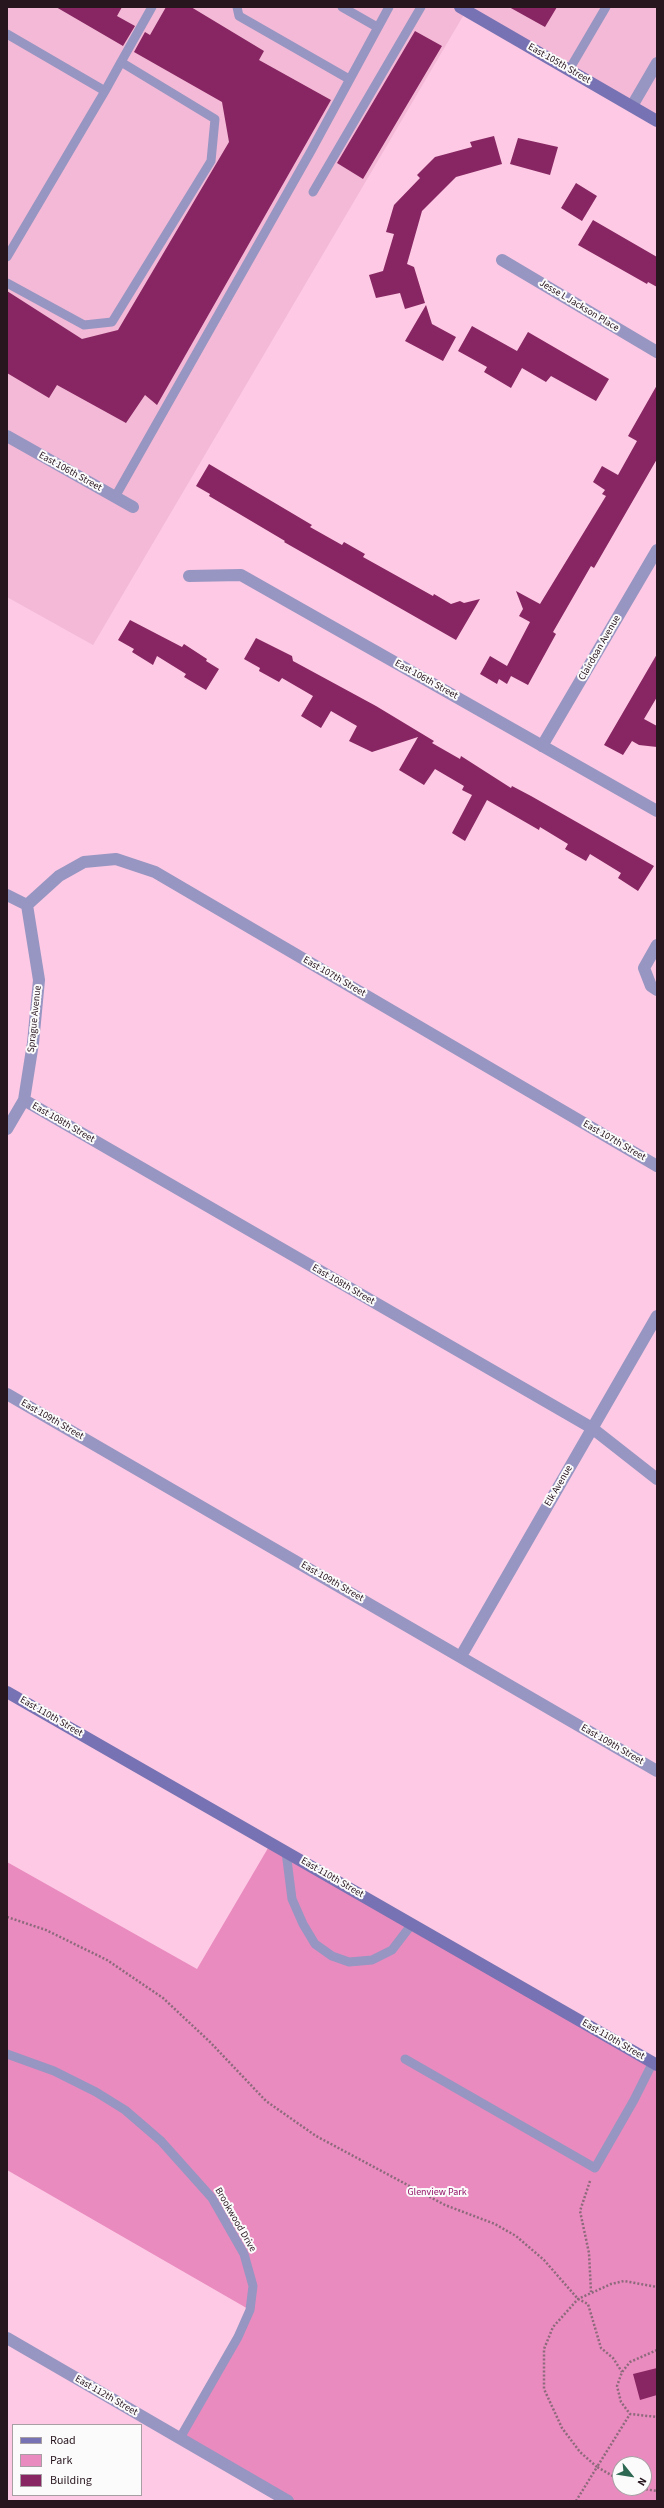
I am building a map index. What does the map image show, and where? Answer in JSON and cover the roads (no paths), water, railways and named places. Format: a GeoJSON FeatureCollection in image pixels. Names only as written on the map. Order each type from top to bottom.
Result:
{"type":"FeatureCollection","features":[{"type":"Feature","properties":{"kind":"street","name":"East 105th Street"},"geometry":{"type":"LineString","coordinates":[[460,7],[657,121]]}},
{"type":"Feature","properties":{"kind":"street"},"geometry":{"type":"LineString","coordinates":[[632,106],[657,63]]}},
{"type":"Feature","properties":{"kind":"street","name":"Jesse L Jackson Place"},"geometry":{"type":"LineString","coordinates":[[502,260],[657,352]]}},
{"type":"Feature","properties":{"kind":"street","name":"East 106th Street"},"geometry":{"type":"LineString","coordinates":[[7,436],[133,507]]}},
{"type":"Feature","properties":{"kind":"street","name":"Clairdoan Avenue"},"geometry":{"type":"LineString","coordinates":[[542,746],[657,550]]}},
{"type":"Feature","properties":{"kind":"street","name":"East 106th Street"},"geometry":{"type":"LineString","coordinates":[[188,576],[241,575],[657,811]]}},
{"type":"Feature","properties":{"kind":"street","name":"East 107th Street"},"geometry":{"type":"LineString","coordinates":[[27,905],[59,876],[84,862],[116,859],[155,872],[657,1166]]}},
{"type":"Feature","properties":{"kind":"street"},"geometry":{"type":"LineString","coordinates":[[7,895],[27,905]]}},
{"type":"Feature","properties":{"kind":"street","name":"Sprague Avenue"},"geometry":{"type":"LineString","coordinates":[[7,1129],[24,1100],[33,1043],[39,980],[27,905]]}},
{"type":"Feature","properties":{"kind":"street"},"geometry":{"type":"LineString","coordinates":[[657,945],[644,968],[651,986],[657,990]]}},
{"type":"Feature","properties":{"kind":"street","name":"East 108th Street"},"geometry":{"type":"LineString","coordinates":[[24,1100],[592,1428],[657,1479]]}},
{"type":"Feature","properties":{"kind":"street","name":"Elk Avenue"},"geometry":{"type":"LineString","coordinates":[[461,1656],[657,1316]]}},
{"type":"Feature","properties":{"kind":"street","name":"East 109th Street"},"geometry":{"type":"LineString","coordinates":[[7,1394],[657,1771]]}},
{"type":"Feature","properties":{"kind":"street","name":"East 110th Street"},"geometry":{"type":"LineString","coordinates":[[7,1692],[655,2064]]}},
{"type":"Feature","properties":{"kind":"street","name":"East 112th Street"},"geometry":{"type":"LineString","coordinates":[[7,2338],[288,2501]]}},
{"type":"Feature","properties":{"kind":"lane"},"geometry":{"type":"LineString","coordinates":[[7,257],[105,91],[152,7]]}},
{"type":"Feature","properties":{"kind":"lane"},"geometry":{"type":"LineString","coordinates":[[237,7],[239,16],[349,79]]}},
{"type":"Feature","properties":{"kind":"lane"},"geometry":{"type":"LineString","coordinates":[[342,7],[377,27]]}},
{"type":"Feature","properties":{"kind":"lane"},"geometry":{"type":"LineString","coordinates":[[115,497],[311,151],[389,7]]}},
{"type":"Feature","properties":{"kind":"lane"},"geometry":{"type":"LineString","coordinates":[[312,192],[421,7]]}},
{"type":"Feature","properties":{"kind":"lane"},"geometry":{"type":"LineString","coordinates":[[569,70],[606,7]]}},
{"type":"Feature","properties":{"kind":"lane"},"geometry":{"type":"LineString","coordinates":[[7,34],[105,91]]}},
{"type":"Feature","properties":{"kind":"lane"},"geometry":{"type":"LineString","coordinates":[[7,283],[84,325],[112,322],[211,161],[216,119],[121,62]]}},
{"type":"Feature","properties":{"kind":"lane"},"geometry":{"type":"LineString","coordinates":[[286,1852],[292,1899],[303,1924],[315,1944],[332,1956],[349,1962],[372,1960],[392,1950],[412,1924]]}},
{"type":"Feature","properties":{"kind":"lane","name":"Brookwood Drive"},"geometry":{"type":"LineString","coordinates":[[7,2054],[54,2071],[96,2092],[126,2110],[161,2141],[212,2198],[244,2254],[253,2286],[250,2310],[238,2337],[180,2438]]}},
{"type":"Feature","properties":{"kind":"lane"},"geometry":{"type":"LineString","coordinates":[[405,2059],[595,2168],[655,2064]]}},
{"type":"Feature","properties":{"kind":"park label","name":"Glenview Park"},"geometry":{"type":"Point","coordinates":[437,2193]}}]}
